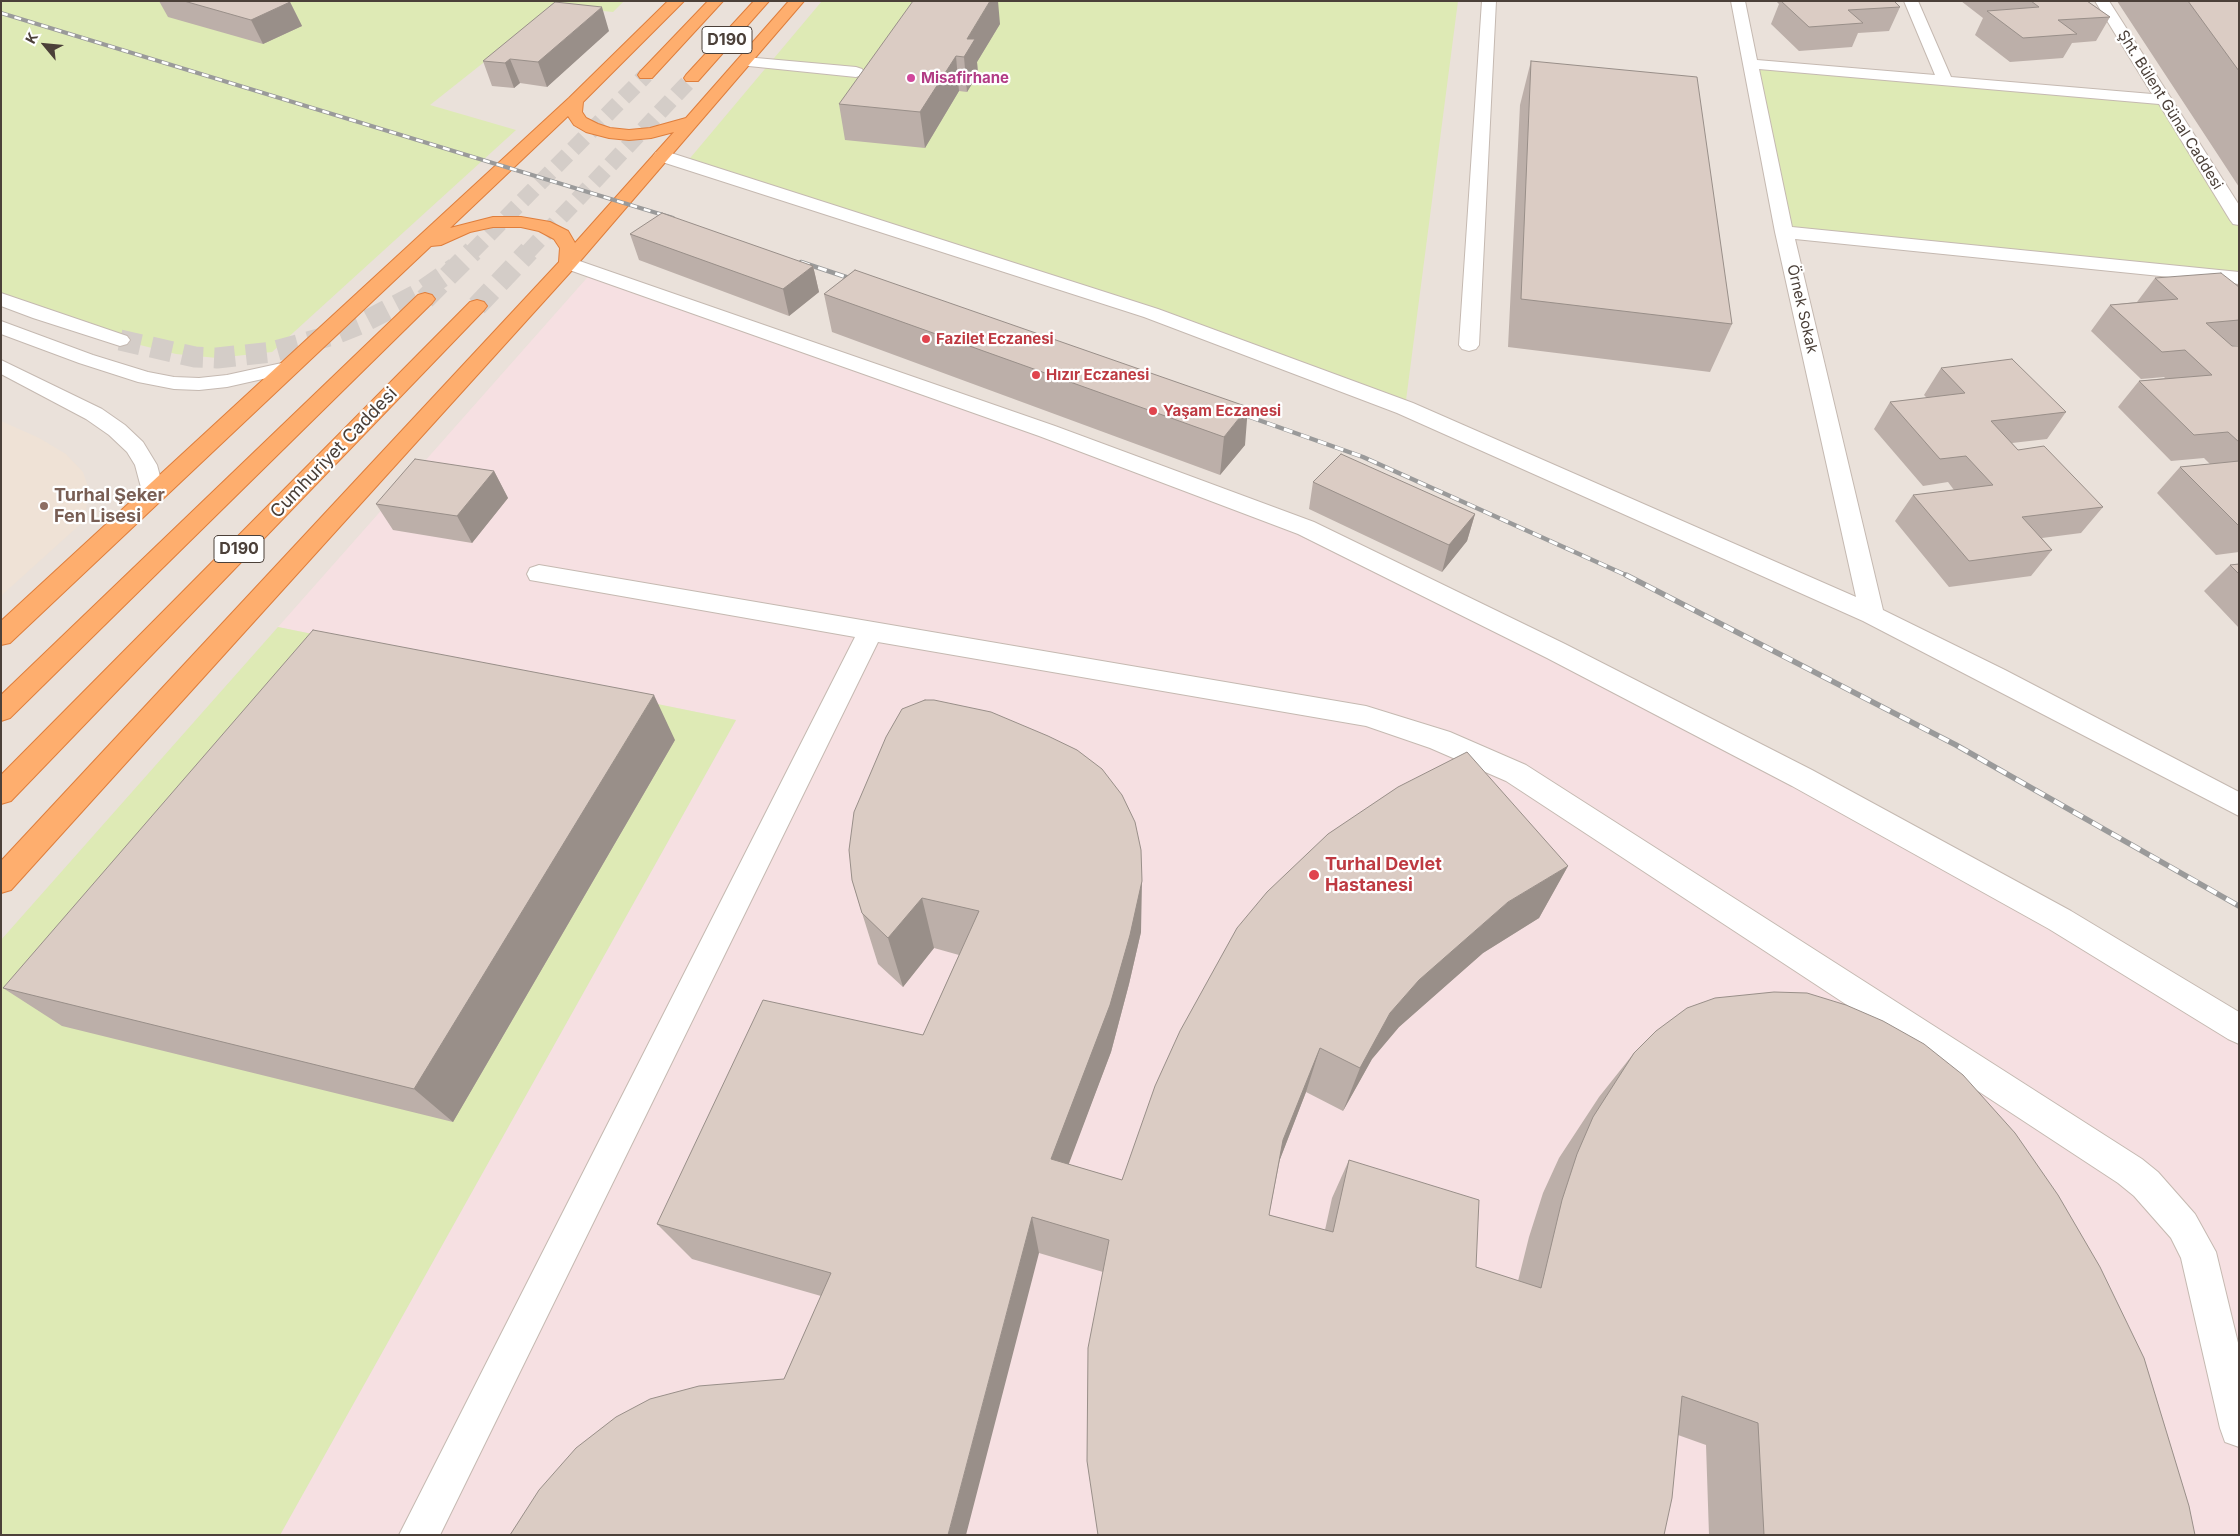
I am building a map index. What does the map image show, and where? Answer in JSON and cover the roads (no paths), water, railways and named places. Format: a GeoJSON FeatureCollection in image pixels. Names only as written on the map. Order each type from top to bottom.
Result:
{"type":"FeatureCollection","features":[{"type":"Feature","properties":{"kind":"highway"},"geometry":{"type":"LineString","coordinates":[[1,636],[575,101],[677,1]]}},
{"type":"Feature","properties":{"kind":"highway","name":"D190"},"geometry":{"type":"LineString","coordinates":[[646,75],[716,1]]}},
{"type":"Feature","properties":{"kind":"highway","name":"D190"},"geometry":{"type":"LineString","coordinates":[[692,78],[762,1]]}},
{"type":"Feature","properties":{"kind":"highway"},"geometry":{"type":"LineString","coordinates":[[1,881],[568,263],[797,1]]}},
{"type":"Feature","properties":{"kind":"highway"},"geometry":{"type":"LineString","coordinates":[[575,101],[574,112],[580,121],[592,128],[609,133],[629,135],[651,133],[693,121]]}},
{"type":"Feature","properties":{"kind":"highway"},"geometry":{"type":"LineString","coordinates":[[414,252],[439,238],[466,228],[493,222],[521,222],[544,226],[561,235],[570,248],[568,263]]}},
{"type":"Feature","properties":{"kind":"highway","name":"D190"},"geometry":{"type":"LineString","coordinates":[[1,710],[425,299]]}},
{"type":"Feature","properties":{"kind":"highway","name":"Cumhuriyet Caddesi"},"geometry":{"type":"LineString","coordinates":[[1,793],[477,306]]}},
{"type":"Feature","properties":{"kind":"street"},"geometry":{"type":"LineString","coordinates":[[1469,345],[1489,1]]}},
{"type":"Feature","properties":{"kind":"street","name":"Örnek Sokak"},"geometry":{"type":"LineString","coordinates":[[1738,1],[1784,232],[1872,615]]}},
{"type":"Feature","properties":{"kind":"street"},"geometry":{"type":"LineString","coordinates":[[1912,1],[1945,81]]}},
{"type":"Feature","properties":{"kind":"street","name":"Şht. Bülent Günal Caddesi"},"geometry":{"type":"LineString","coordinates":[[2102,1],[2239,220]]}},
{"type":"Feature","properties":{"kind":"street"},"geometry":{"type":"LineString","coordinates":[[745,62],[856,72]]}},
{"type":"Feature","properties":{"kind":"street"},"geometry":{"type":"LineString","coordinates":[[1751,64],[2164,100]]}},
{"type":"Feature","properties":{"kind":"street"},"geometry":{"type":"LineString","coordinates":[[662,156],[1151,313],[1405,408],[1660,519],[1872,615],[2005,682],[2239,805]]}},
{"type":"Feature","properties":{"kind":"street"},"geometry":{"type":"LineString","coordinates":[[1784,232],[2239,278]]}},
{"type":"Feature","properties":{"kind":"street"},"geometry":{"type":"LineString","coordinates":[[568,263],[1047,431],[1306,528],[1556,652],[1802,778],[2060,920],[2239,1029]]}},
{"type":"Feature","properties":{"kind":"street"},"geometry":{"type":"LineString","coordinates":[[1,299],[120,340]]}},
{"type":"Feature","properties":{"kind":"street"},"geometry":{"type":"LineString","coordinates":[[1,327],[86,359],[145,378],[174,383],[199,384],[227,381],[291,367]]}},
{"type":"Feature","properties":{"kind":"street"},"geometry":{"type":"LineString","coordinates":[[1,366],[94,414],[117,430],[135,448],[146,464],[154,495]]}},
{"type":"Feature","properties":{"kind":"street"},"geometry":{"type":"LineString","coordinates":[[539,574],[1366,716],[1440,740],[1516,774],[2130,1170],[2146,1184],[2178,1219],[2198,1252],[2239,1428]]}},
{"type":"Feature","properties":{"kind":"street"},"geometry":{"type":"LineString","coordinates":[[419,1535],[871,631]]}},
{"type":"Feature","properties":{"kind":"tunnel"},"geometry":{"type":"LineString","coordinates":[[472,252],[646,75]]}},
{"type":"Feature","properties":{"kind":"tunnel"},"geometry":{"type":"LineString","coordinates":[[528,252],[692,78]]}},
{"type":"Feature","properties":{"kind":"tunnel"},"geometry":{"type":"LineString","coordinates":[[477,306],[529,251]]}},
{"type":"Feature","properties":{"kind":"tunnel"},"geometry":{"type":"LineString","coordinates":[[425,299],[472,252]]}},
{"type":"Feature","properties":{"kind":"tunnel"},"geometry":{"type":"LineString","coordinates":[[120,340],[195,357],[217,358],[272,352],[333,335],[360,324],[416,295],[455,268]]}},
{"type":"Feature","properties":{"kind":"railway"},"geometry":{"type":"LineString","coordinates":[[1,13],[673,218]]}},
{"type":"Feature","properties":{"kind":"railway"},"geometry":{"type":"LineString","coordinates":[[801,262],[858,281]]}},
{"type":"Feature","properties":{"kind":"railway"},"geometry":{"type":"LineString","coordinates":[[1233,411],[1363,457],[1628,576]]}},
{"type":"Feature","properties":{"kind":"railway"},"geometry":{"type":"LineString","coordinates":[[1628,576],[1956,745],[2239,906]]}},
{"type":"Feature","properties":{"kind":"place","name":"Misafirhane"},"geometry":{"type":"Point","coordinates":[911,78]}},
{"type":"Feature","properties":{"kind":"place","name":"Fazilet Eczanesi"},"geometry":{"type":"Point","coordinates":[926,339]}},
{"type":"Feature","properties":{"kind":"place","name":"Hızır Eczanesi"},"geometry":{"type":"Point","coordinates":[1036,375]}},
{"type":"Feature","properties":{"kind":"place","name":"Yaşam Eczanesi"},"geometry":{"type":"Point","coordinates":[1153,411]}},
{"type":"Feature","properties":{"kind":"place","name":"Turhal Şeker Fen Lisesi"},"geometry":{"type":"Point","coordinates":[44,506]}},
{"type":"Feature","properties":{"kind":"place","name":"Turhal Devlet Hastanesi"},"geometry":{"type":"Point","coordinates":[1314,875]}}]}
